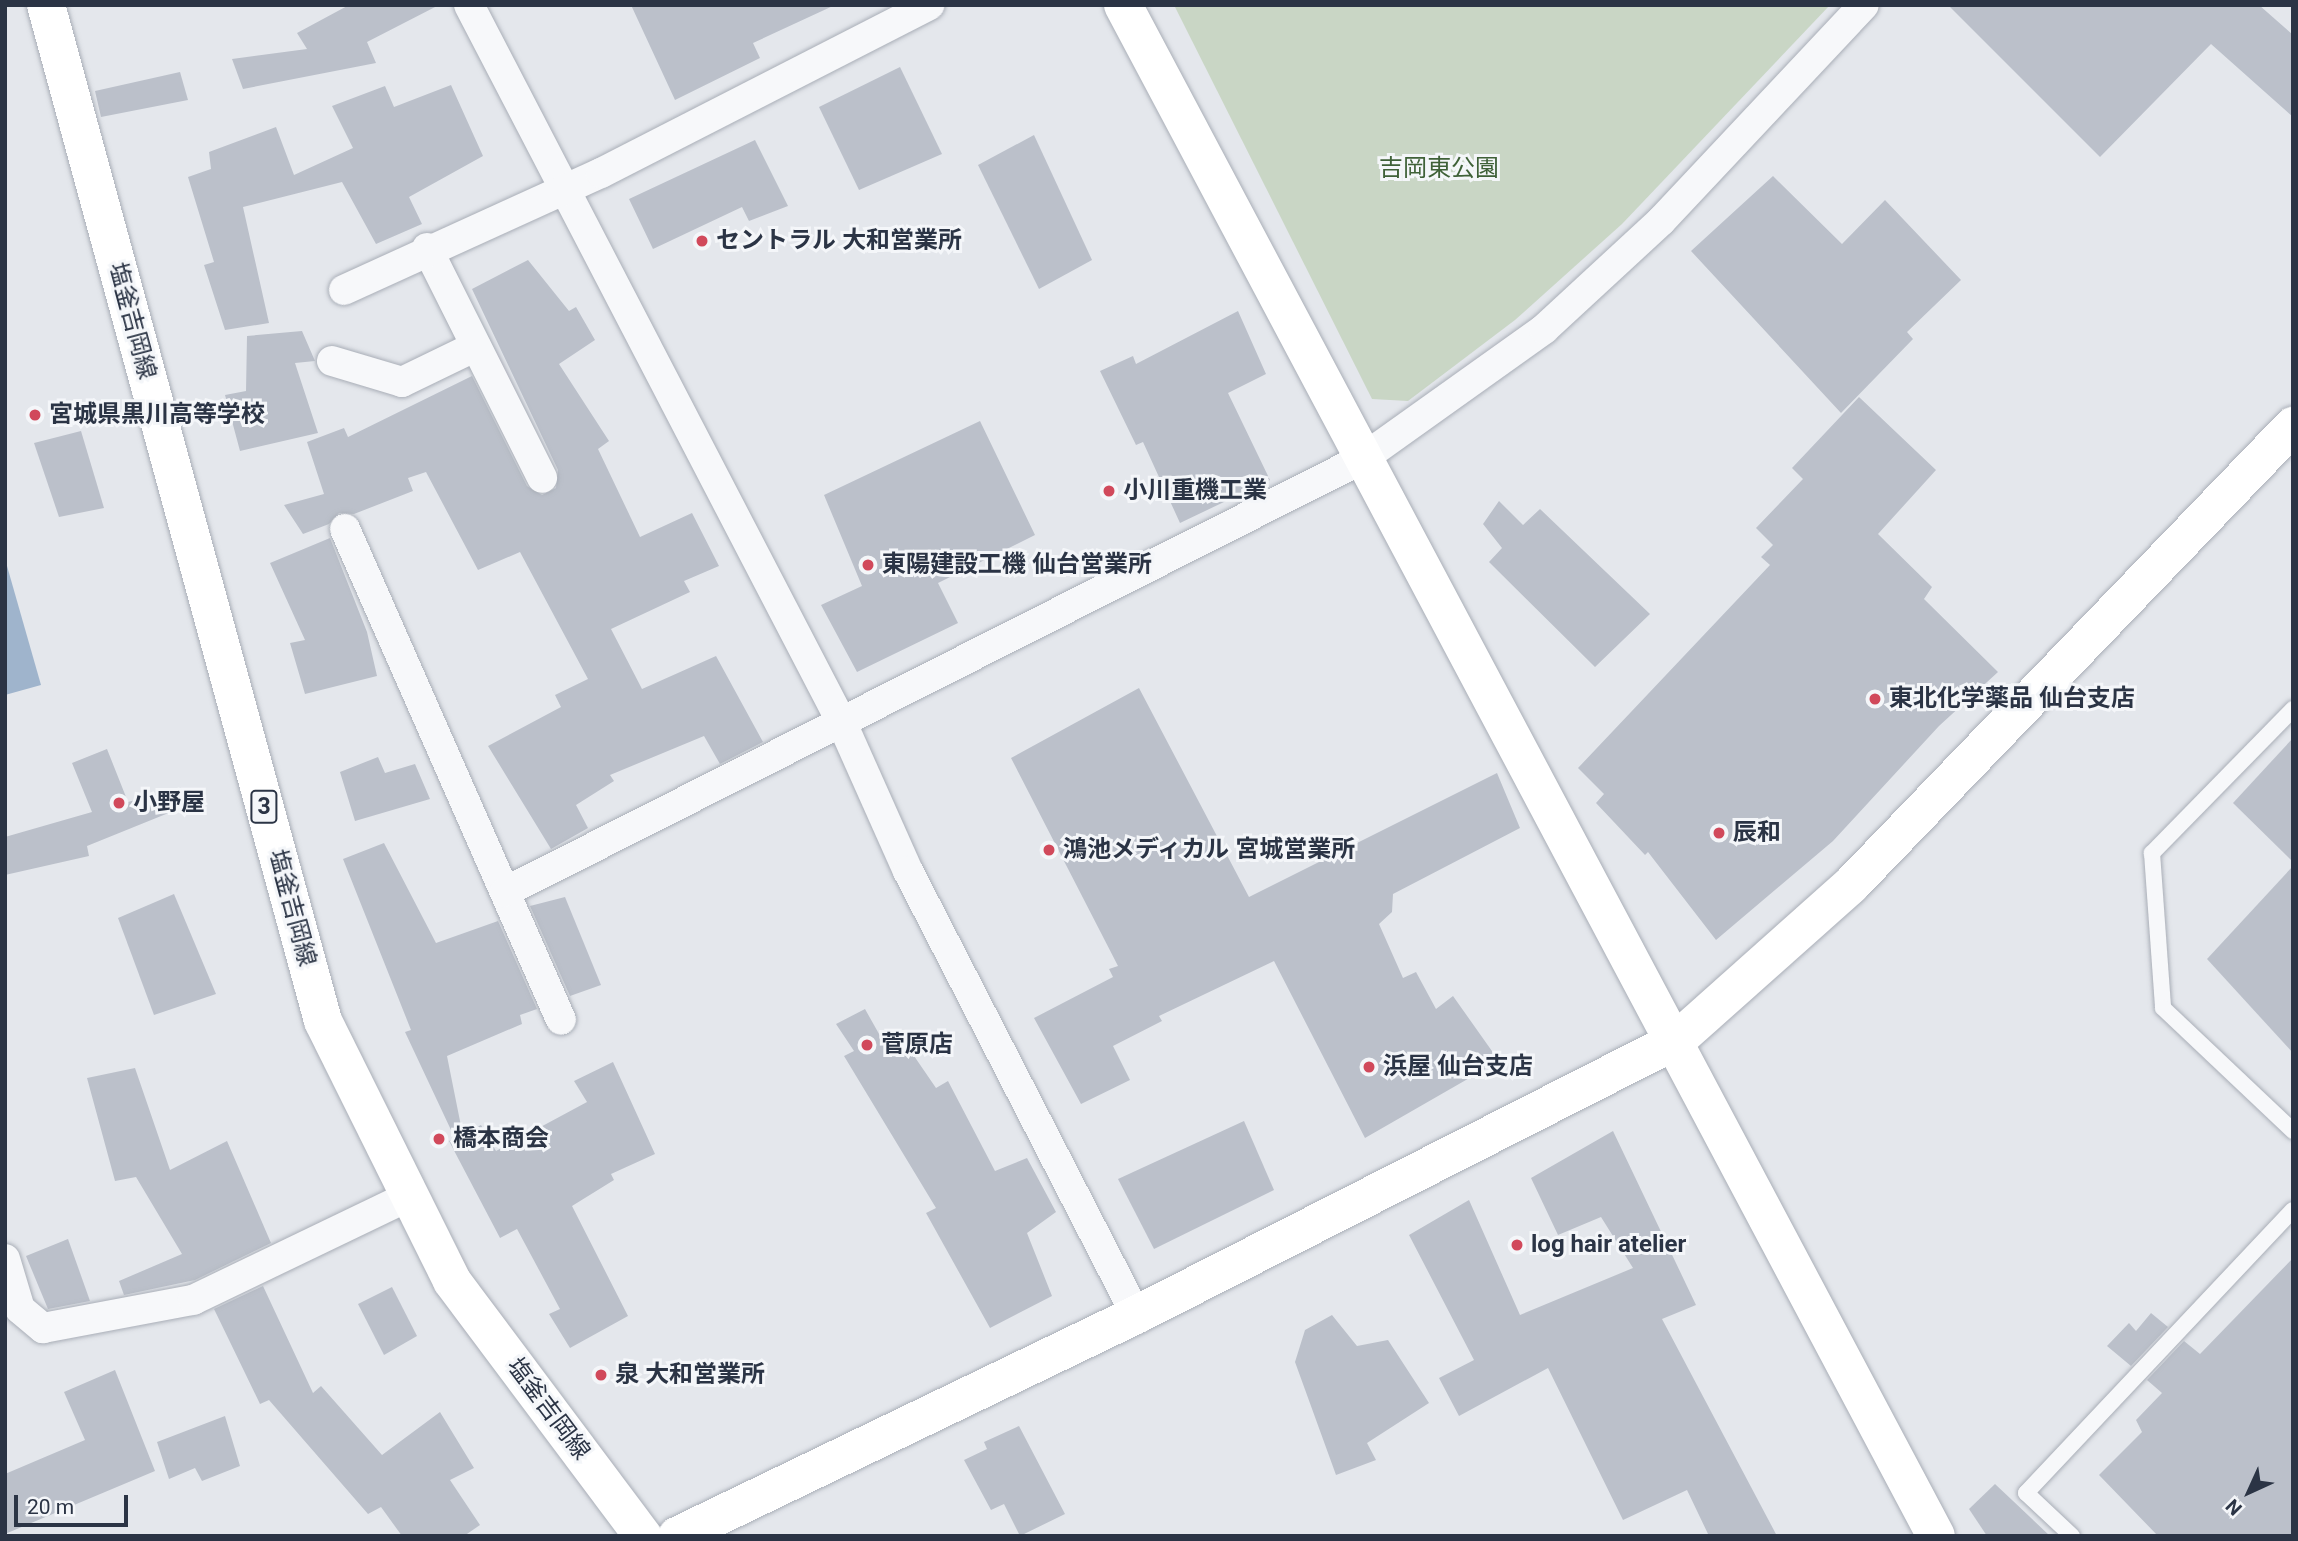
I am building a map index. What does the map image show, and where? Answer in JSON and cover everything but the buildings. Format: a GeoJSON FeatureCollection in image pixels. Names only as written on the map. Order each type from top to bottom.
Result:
{"type":"FeatureCollection","features":[{"type":"Feature","properties":{"kind":"street","name":"塩釜吉岡線"},"geometry":{"type":"LineString","coordinates":[[46,5],[323,1021],[452,1281],[643,1536]]}},
{"type":"Feature","properties":{"kind":"street"},"geometry":{"type":"LineString","coordinates":[[469,5],[562,191],[842,723],[908,871],[1136,1315]]}},
{"type":"Feature","properties":{"kind":"street"},"geometry":{"type":"LineString","coordinates":[[344,290],[427,248],[562,191],[929,5]]}},
{"type":"Feature","properties":{"kind":"street"},"geometry":{"type":"LineString","coordinates":[[1123,5],[1362,459],[1677,1040],[1936,1536]]}},
{"type":"Feature","properties":{"kind":"street"},"geometry":{"type":"LineString","coordinates":[[505,892],[1362,459],[1544,329],[1661,222],[1864,5]]}},
{"type":"Feature","properties":{"kind":"street"},"geometry":{"type":"LineString","coordinates":[[427,248],[542,478]]}},
{"type":"Feature","properties":{"kind":"street"},"geometry":{"type":"LineString","coordinates":[[332,361],[402,382],[476,346]]}},
{"type":"Feature","properties":{"kind":"street"},"geometry":{"type":"LineString","coordinates":[[677,1536],[1136,1315],[1677,1040],[1850,886],[2293,426]]}},
{"type":"Feature","properties":{"kind":"street"},"geometry":{"type":"LineString","coordinates":[[345,528],[561,1020]]}},
{"type":"Feature","properties":{"kind":"street"},"geometry":{"type":"LineString","coordinates":[[5,1259],[20,1308],[43,1328],[192,1300],[409,1196]]}},
{"type":"Feature","properties":{"kind":"lane"},"geometry":{"type":"LineString","coordinates":[[2293,709],[2152,853],[2163,1008],[2293,1131]]}},
{"type":"Feature","properties":{"kind":"lane"},"geometry":{"type":"LineString","coordinates":[[2072,1536],[2026,1493],[2293,1210]]}},
{"type":"Feature","properties":{"kind":"green space","name":"吉岡東公園"},"geometry":{"type":"Polygon","coordinates":[[[1174,5],[1830,5],[1622,224],[1515,320],[1408,401],[1372,399],[1174,5]]]}},
{"type":"Feature","properties":{"kind":"water"},"geometry":{"type":"Polygon","coordinates":[[[5,559],[41,685],[5,695],[5,559]]]}},
{"type":"Feature","properties":{"kind":"place","name":"セントラル 大和営業所"},"geometry":{"type":"Point","coordinates":[702,241]}},
{"type":"Feature","properties":{"kind":"place","name":"宮城県黒川高等学校"},"geometry":{"type":"Point","coordinates":[35,415]}},
{"type":"Feature","properties":{"kind":"place","name":"小川重機工業"},"geometry":{"type":"Point","coordinates":[1109,491]}},
{"type":"Feature","properties":{"kind":"place","name":"東陽建設工機 仙台営業所"},"geometry":{"type":"Point","coordinates":[868,565]}},
{"type":"Feature","properties":{"kind":"place","name":"東北化学薬品 仙台支店"},"geometry":{"type":"Point","coordinates":[1875,699]}},
{"type":"Feature","properties":{"kind":"place","name":"小野屋"},"geometry":{"type":"Point","coordinates":[119,803]}},
{"type":"Feature","properties":{"kind":"place","name":"辰和"},"geometry":{"type":"Point","coordinates":[1719,833]}},
{"type":"Feature","properties":{"kind":"place","name":"鴻池メディカル 宮城営業所"},"geometry":{"type":"Point","coordinates":[1049,850]}},
{"type":"Feature","properties":{"kind":"place","name":"菅原店"},"geometry":{"type":"Point","coordinates":[867,1045]}},
{"type":"Feature","properties":{"kind":"place","name":"浜屋 仙台支店"},"geometry":{"type":"Point","coordinates":[1369,1067]}},
{"type":"Feature","properties":{"kind":"place","name":"橋本商会"},"geometry":{"type":"Point","coordinates":[439,1139]}},
{"type":"Feature","properties":{"kind":"place","name":"log hair atelier"},"geometry":{"type":"Point","coordinates":[1517,1245]}},
{"type":"Feature","properties":{"kind":"place","name":"泉 大和営業所"},"geometry":{"type":"Point","coordinates":[601,1375]}}]}
